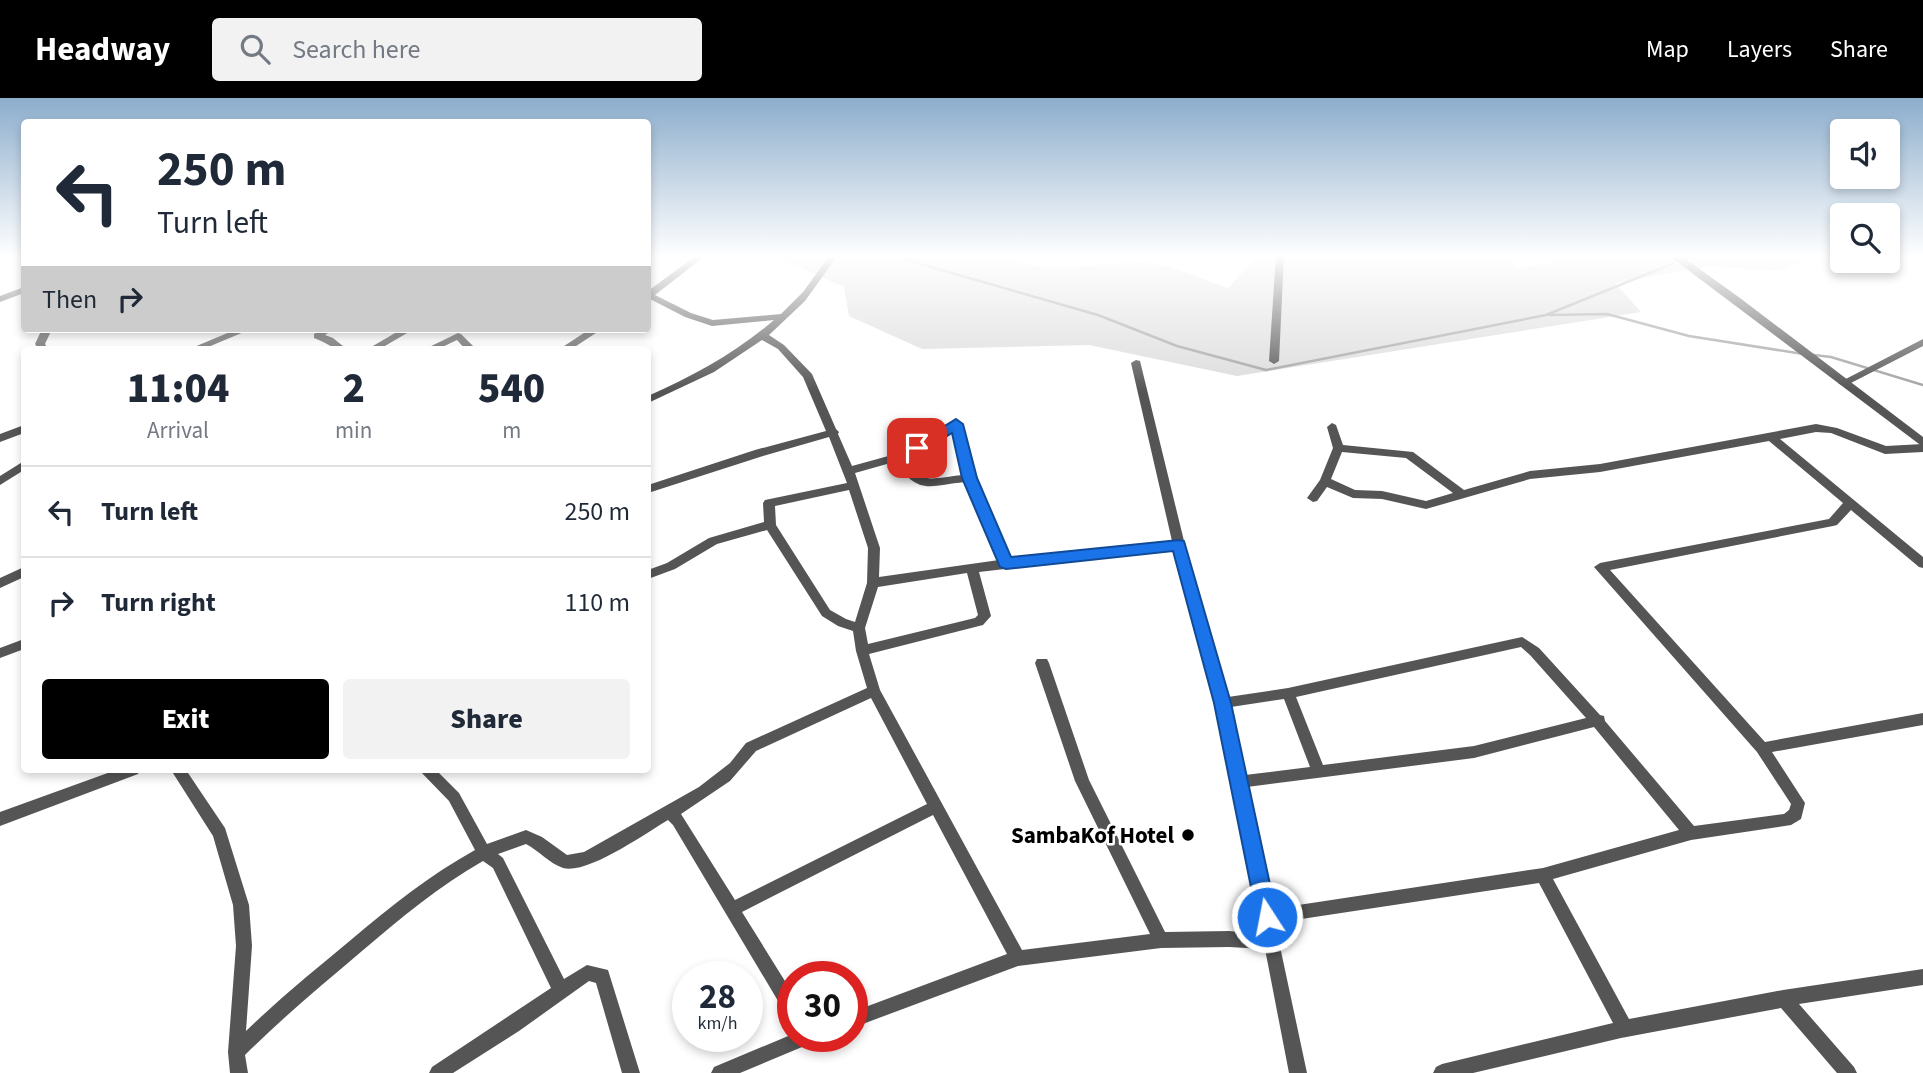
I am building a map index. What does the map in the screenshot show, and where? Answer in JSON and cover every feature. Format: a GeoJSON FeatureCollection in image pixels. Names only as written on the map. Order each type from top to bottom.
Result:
{"type":"FeatureCollection","features":[{"type":"Feature","properties":{"kind":"street"},"geometry":{"type":"LineString","coordinates":[[659,300],[712,323],[781,317]]}},
{"type":"Feature","properties":{"kind":"street"},"geometry":{"type":"LineString","coordinates":[[651,399],[718,366],[762,335],[800,300]]}},
{"type":"Feature","properties":{"kind":"street"},"geometry":{"type":"LineString","coordinates":[[1274,362],[1277,300]]}},
{"type":"Feature","properties":{"kind":"street"},"geometry":{"type":"LineString","coordinates":[[1737,300],[1923,445]]}},
{"type":"Feature","properties":{"kind":"street"},"geometry":{"type":"LineString","coordinates":[[202,346],[236,333]]}},
{"type":"Feature","properties":{"kind":"street"},"geometry":{"type":"LineString","coordinates":[[322,333],[317,336],[330,340],[337,346]]}},
{"type":"Feature","properties":{"kind":"street"},"geometry":{"type":"LineString","coordinates":[[378,346],[402,333]]}},
{"type":"Feature","properties":{"kind":"street"},"geometry":{"type":"LineString","coordinates":[[573,346],[591,333]]}},
{"type":"Feature","properties":{"kind":"street"},"geometry":{"type":"LineString","coordinates":[[762,335],[781,348],[808,376],[849,471],[874,548],[873,583],[859,628],[862,651],[874,691],[1018,958]]}},
{"type":"Feature","properties":{"kind":"street"},"geometry":{"type":"LineString","coordinates":[[437,346],[458,336],[468,346]]}},
{"type":"Feature","properties":{"kind":"street"},"geometry":{"type":"LineString","coordinates":[[1843,383],[1923,342]]}},
{"type":"Feature","properties":{"kind":"street"},"geometry":{"type":"LineString","coordinates":[[1136,363],[1179,545],[1223,703],[1298,1073]]}},
{"type":"Feature","properties":{"kind":"street"},"geometry":{"type":"LineString","coordinates":[[849,471],[897,458],[956,424],[969,478],[1006,563]]}},
{"type":"Feature","properties":{"kind":"street"},"geometry":{"type":"LineString","coordinates":[[1313,498],[1325,481],[1338,448],[1332,427]]}},
{"type":"Feature","properties":{"kind":"street"},"geometry":{"type":"LineString","coordinates":[[1325,481],[1353,494],[1382,495],[1426,505],[1530,475],[1614,466],[1816,428],[1833,430],[1885,450],[1923,445]]}},
{"type":"Feature","properties":{"kind":"street"},"geometry":{"type":"LineString","coordinates":[[0,438],[21,430]]}},
{"type":"Feature","properties":{"kind":"street"},"geometry":{"type":"LineString","coordinates":[[651,488],[834,432]]}},
{"type":"Feature","properties":{"kind":"street"},"geometry":{"type":"LineString","coordinates":[[1772,438],[1923,564]]}},
{"type":"Feature","properties":{"kind":"street"},"geometry":{"type":"LineString","coordinates":[[1338,448],[1409,455],[1462,494]]}},
{"type":"Feature","properties":{"kind":"street"},"geometry":{"type":"LineString","coordinates":[[897,458],[910,475],[922,483],[969,478]]}},
{"type":"Feature","properties":{"kind":"street"},"geometry":{"type":"LineString","coordinates":[[0,481],[21,467]]}},
{"type":"Feature","properties":{"kind":"street"},"geometry":{"type":"LineString","coordinates":[[854,485],[769,503],[770,525],[826,612],[842,623],[859,628]]}},
{"type":"Feature","properties":{"kind":"street"},"geometry":{"type":"LineString","coordinates":[[1267,917],[1543,875],[1691,833],[1786,820],[1796,814],[1798,803],[1762,748],[1600,567],[1833,522],[1850,503]]}},
{"type":"Feature","properties":{"kind":"street"},"geometry":{"type":"LineString","coordinates":[[651,574],[713,541],[770,525]]}},
{"type":"Feature","properties":{"kind":"street"},"geometry":{"type":"LineString","coordinates":[[873,583],[1006,563],[1179,545]]}},
{"type":"Feature","properties":{"kind":"street"},"geometry":{"type":"LineString","coordinates":[[862,651],[979,622],[985,616],[971,568]]}},
{"type":"Feature","properties":{"kind":"street"},"geometry":{"type":"LineString","coordinates":[[0,583],[21,573]]}},
{"type":"Feature","properties":{"kind":"street"},"geometry":{"type":"LineString","coordinates":[[1223,703],[1287,693],[1522,642],[1533,647],[1540,660],[1599,720],[1691,833]]}},
{"type":"Feature","properties":{"kind":"street"},"geometry":{"type":"LineString","coordinates":[[0,653],[21,644]]}},
{"type":"Feature","properties":{"kind":"street"},"geometry":{"type":"LineString","coordinates":[[1042,663],[1082,781],[1161,940]]}},
{"type":"Feature","properties":{"kind":"street"},"geometry":{"type":"LineString","coordinates":[[236,1052],[274,1014],[412,898],[484,853],[526,837],[565,862],[582,862],[719,782],[741,764],[751,747],[874,691]]}},
{"type":"Feature","properties":{"kind":"street"},"geometry":{"type":"LineString","coordinates":[[1287,693],[1319,773]]}},
{"type":"Feature","properties":{"kind":"street"},"geometry":{"type":"LineString","coordinates":[[1762,748],[1923,719]]}},
{"type":"Feature","properties":{"kind":"street"},"geometry":{"type":"LineString","coordinates":[[1240,782],[1474,752],[1599,720]]}},
{"type":"Feature","properties":{"kind":"street"},"geometry":{"type":"LineString","coordinates":[[0,819],[125,773]]}},
{"type":"Feature","properties":{"kind":"street"},"geometry":{"type":"LineString","coordinates":[[180,773],[220,833],[241,905],[244,947],[236,1052],[239,1073]]}},
{"type":"Feature","properties":{"kind":"street"},"geometry":{"type":"LineString","coordinates":[[429,773],[454,797],[484,853],[498,863],[561,991]]}},
{"type":"Feature","properties":{"kind":"street"},"geometry":{"type":"LineString","coordinates":[[732,909],[937,806]]}},
{"type":"Feature","properties":{"kind":"street"},"geometry":{"type":"LineString","coordinates":[[670,813],[678,820],[777,984]]}},
{"type":"Feature","properties":{"kind":"street"},"geometry":{"type":"LineString","coordinates":[[1543,875],[1625,1029]]}},
{"type":"Feature","properties":{"kind":"street"},"geometry":{"type":"LineString","coordinates":[[868,1014],[1018,958],[1161,940],[1229,939],[1272,942]]}},
{"type":"Feature","properties":{"kind":"street"},"geometry":{"type":"LineString","coordinates":[[439,1073],[461,1067],[586,973],[602,976],[632,1073]]}},
{"type":"Feature","properties":{"kind":"street"},"geometry":{"type":"LineString","coordinates":[[1442,1073],[1489,1067],[1625,1029],[1783,998],[1923,977]]}},
{"type":"Feature","properties":{"kind":"street"},"geometry":{"type":"LineString","coordinates":[[1783,998],[1848,1073]]}},
{"type":"Feature","properties":{"kind":"street"},"geometry":{"type":"LineString","coordinates":[[720,1073],[777,1049]]}},
{"type":"Feature","properties":{"kind":"shaded area"},"geometry":{"type":"Polygon","coordinates":[[[846,300],[1631,300],[1641,312],[1237,376],[1089,345],[922,349],[849,316],[846,300]]]}},
{"type":"Feature","properties":{"kind":"waterway"},"geometry":{"type":"LineString","coordinates":[[1047,300],[1098,315],[1177,346],[1266,370],[1546,315],[1582,300]]}},
{"type":"Feature","properties":{"kind":"waterway"},"geometry":{"type":"LineString","coordinates":[[1549,315],[1607,314],[1689,336],[1803,354]]}},
{"type":"Feature","properties":{"kind":"waterway"},"geometry":{"type":"LineString","coordinates":[[1814,355],[1831,357],[1923,385]]}},
{"type":"Feature","properties":{"kind":"place","name":"SambaKof Hotel"},"geometry":{"type":"Point","coordinates":[1188,835]}},
{"type":"Feature","properties":{"kind":"route"},"geometry":{"type":"LineString","coordinates":[[917,448],[956,424],[969,478],[1006,563],[1179,545],[1223,703],[1267,917]]}}]}
